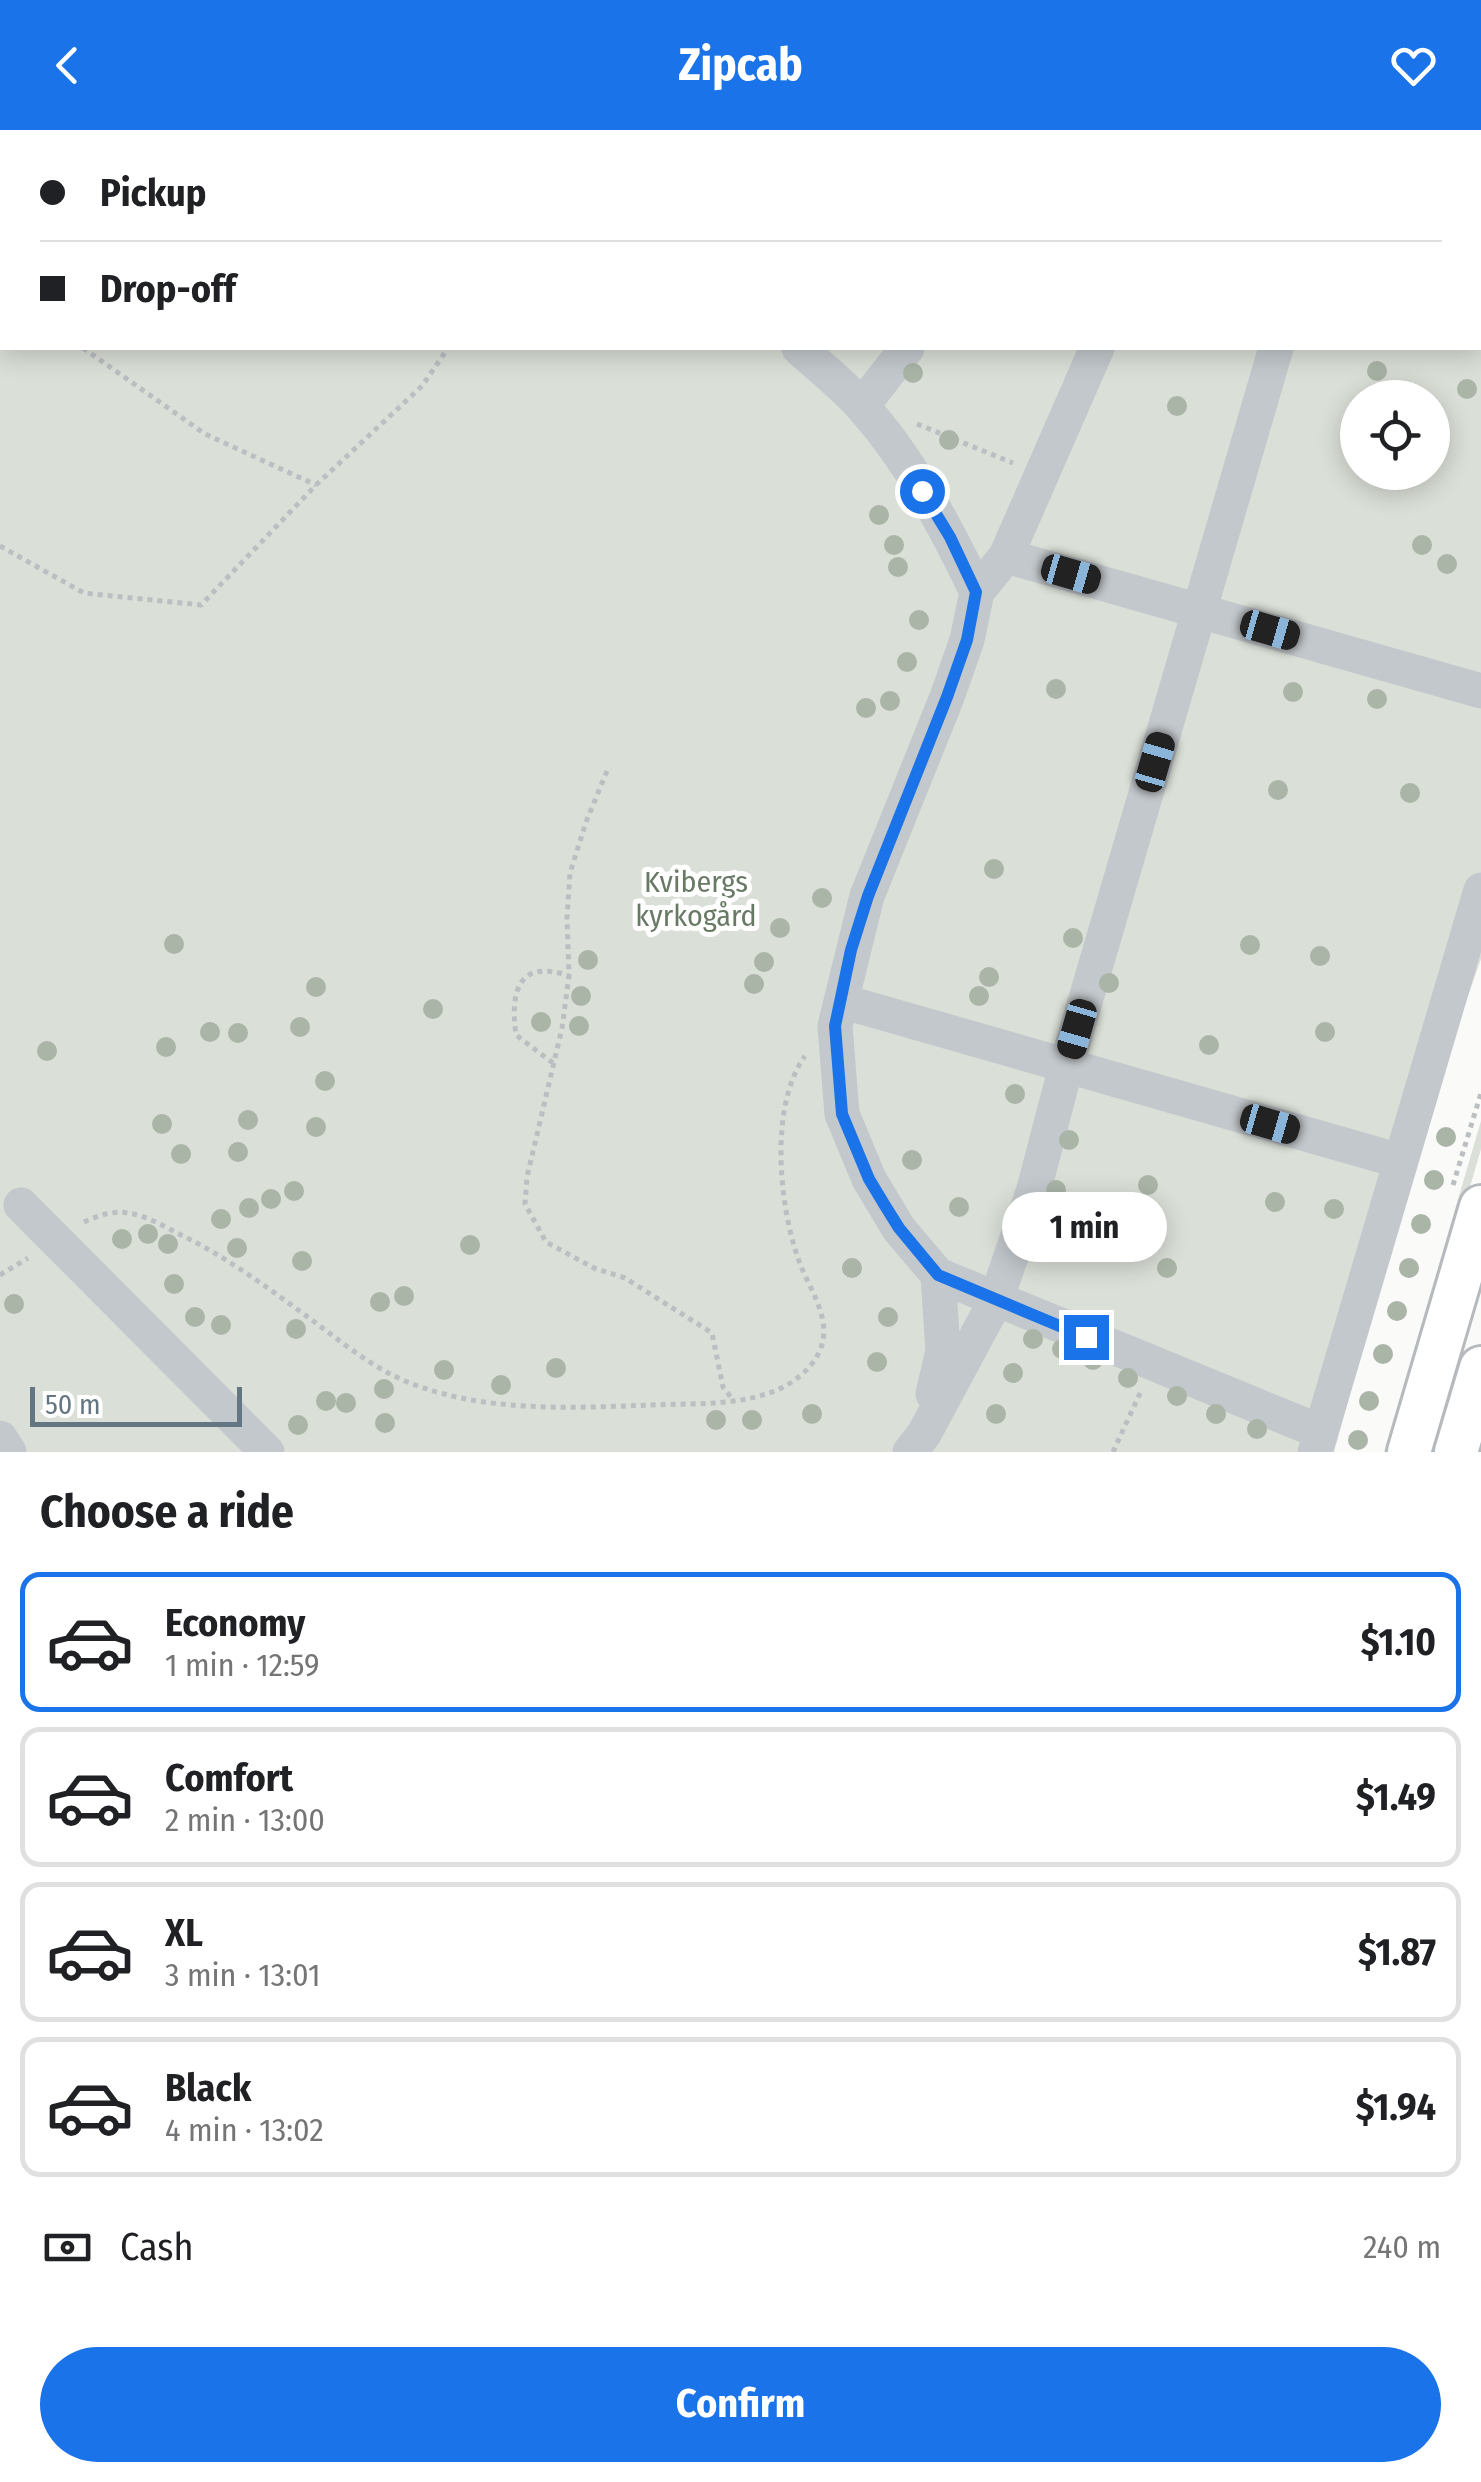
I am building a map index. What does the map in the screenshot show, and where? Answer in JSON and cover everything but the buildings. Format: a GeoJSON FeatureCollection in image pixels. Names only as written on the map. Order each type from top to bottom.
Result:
{"type":"FeatureCollection","features":[{"type":"Feature","properties":{"kind":"main road"},"geometry":{"type":"LineString","coordinates":[[1409,1452],[1481,1206]]}},
{"type":"Feature","properties":{"kind":"main road"},"geometry":{"type":"LineString","coordinates":[[1456,1452],[1481,1368]]}},
{"type":"Feature","properties":{"kind":"lane"},"geometry":{"type":"LineString","coordinates":[[801,350],[862,406],[908,468],[942,523],[976,592]]}},
{"type":"Feature","properties":{"kind":"lane"},"geometry":{"type":"LineString","coordinates":[[862,406],[906,350]]}},
{"type":"Feature","properties":{"kind":"lane"},"geometry":{"type":"LineString","coordinates":[[1096,350],[1006,556],[976,592],[967,640],[868,896],[851,950],[838,1013],[842,1114],[879,1196],[899,1228],[938,1275],[1152,1365],[1318,1442],[1481,890]]}},
{"type":"Feature","properties":{"kind":"lane"},"geometry":{"type":"LineString","coordinates":[[917,1443],[996,1300],[1034,1189],[1275,350]]}},
{"type":"Feature","properties":{"kind":"lane"},"geometry":{"type":"LineString","coordinates":[[1006,556],[1481,690]]}},
{"type":"Feature","properties":{"kind":"lane"},"geometry":{"type":"LineString","coordinates":[[838,1013],[1066,1067],[1400,1161]]}},
{"type":"Feature","properties":{"kind":"lane"},"geometry":{"type":"LineString","coordinates":[[20,1206],[267,1452]]}},
{"type":"Feature","properties":{"kind":"lane"},"geometry":{"type":"LineString","coordinates":[[917,1443],[943,1350],[938,1275]]}},
{"type":"Feature","properties":{"kind":"lane"},"geometry":{"type":"LineString","coordinates":[[0,1438],[9,1452]]}},
{"type":"Feature","properties":{"kind":"path"},"geometry":{"type":"LineString","coordinates":[[85,350],[205,434],[316,486]]}},
{"type":"Feature","properties":{"kind":"path"},"geometry":{"type":"LineString","coordinates":[[0,546],[84,593],[201,604],[316,486],[422,386],[447,350]]}},
{"type":"Feature","properties":{"kind":"path"},"geometry":{"type":"LineString","coordinates":[[862,406],[939,431],[1006,462],[1045,468]]}},
{"type":"Feature","properties":{"kind":"path"},"geometry":{"type":"LineString","coordinates":[[607,772],[570,872],[566,918],[569,976],[562,1028],[526,1176],[524,1204],[546,1242],[594,1268],[625,1278],[712,1333],[722,1387],[733,1400]]}},
{"type":"Feature","properties":{"kind":"path"},"geometry":{"type":"LineString","coordinates":[[554,1063],[516,1035],[512,1010],[518,985],[533,971],[552,970],[569,976]]}},
{"type":"Feature","properties":{"kind":"path"},"geometry":{"type":"LineString","coordinates":[[58,1240],[99,1215],[126,1212],[155,1222],[200,1244],[364,1358],[404,1380],[450,1395],[535,1406],[674,1404],[760,1396],[792,1382],[813,1364],[824,1339],[820,1309],[794,1248],[780,1142],[797,1066],[838,1013]]}},
{"type":"Feature","properties":{"kind":"path"},"geometry":{"type":"LineString","coordinates":[[1113,1452],[1152,1365]]}},
{"type":"Feature","properties":{"kind":"green space","name":"Kvibergs kyrkogård"},"geometry":{"type":"Polygon","coordinates":[[[0,350],[1481,350],[1481,959],[1428,1110],[1334,1452],[0,1452],[0,350]]]}},
{"type":"Feature","properties":{"kind":"green space"},"geometry":{"type":"Polygon","coordinates":[[[1481,1121],[1481,1149],[1393,1452],[1384,1452],[1481,1121]]]}},
{"type":"Feature","properties":{"kind":"route"},"geometry":{"type":"LineString","coordinates":[[922,491],[950,537],[976,592],[967,640],[868,896],[851,950],[835,1026],[842,1114],[869,1179],[899,1228],[938,1275],[1086,1337]]}}]}
